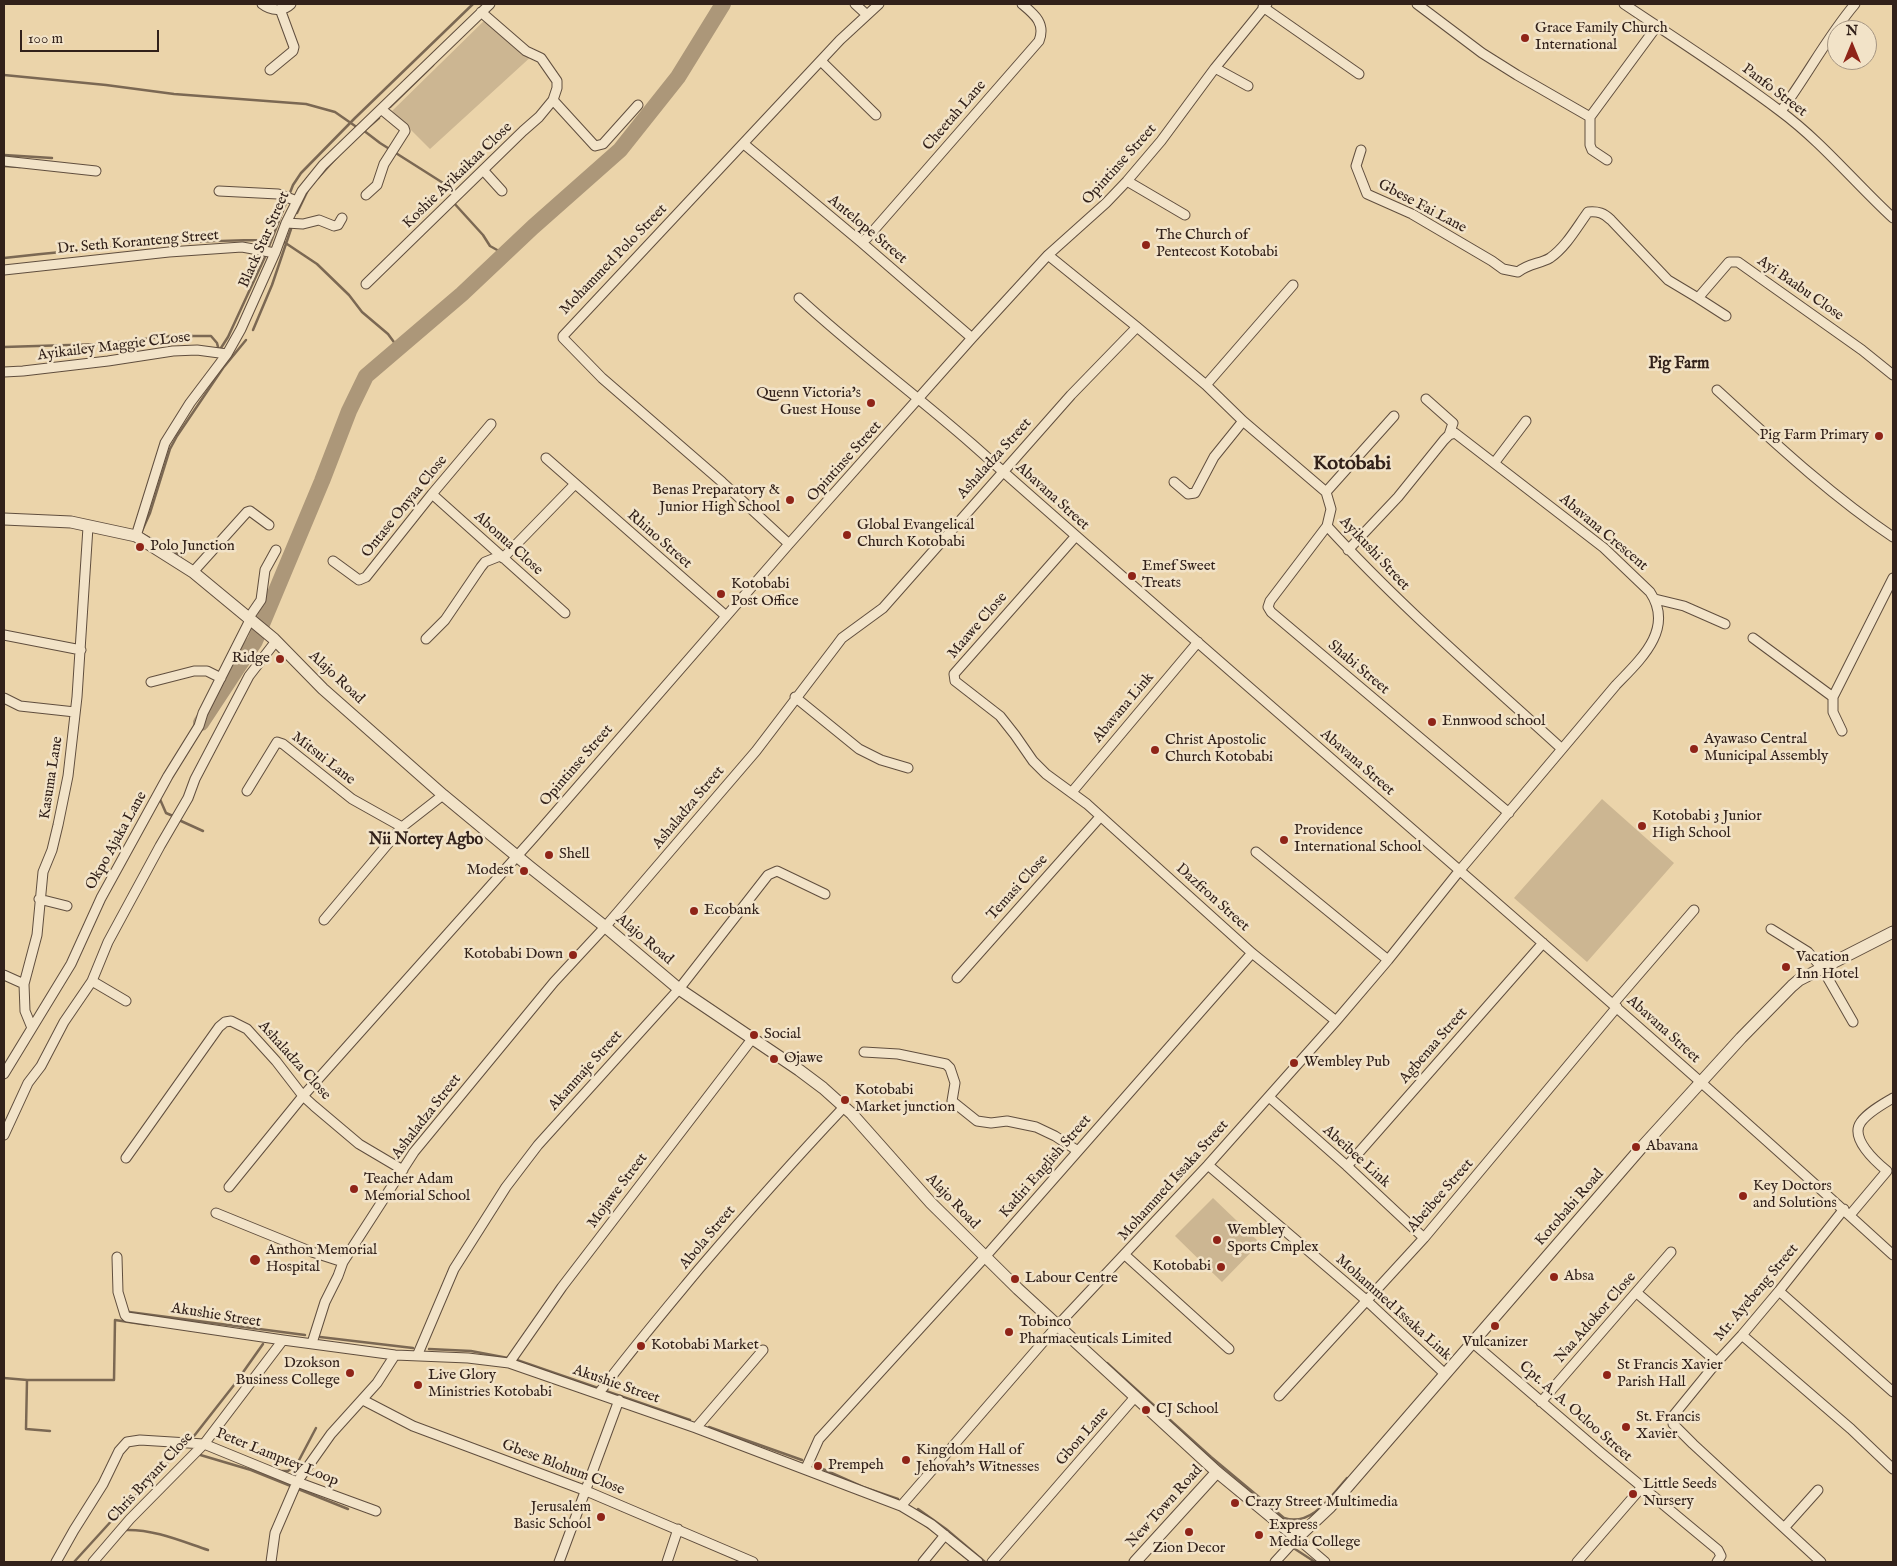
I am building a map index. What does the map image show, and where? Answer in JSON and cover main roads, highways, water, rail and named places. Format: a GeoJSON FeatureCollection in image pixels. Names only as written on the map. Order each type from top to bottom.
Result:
{"type":"FeatureCollection","features":[{"type":"Feature","properties":{"kind":"waterway"},"geometry":{"type":"LineString","coordinates":[[219,351],[228,337],[264,259],[293,185],[301,173],[473,4]]}},
{"type":"Feature","properties":{"kind":"waterway"},"geometry":{"type":"LineString","coordinates":[[201,723],[255,641],[349,411],[366,376],[462,294],[533,227],[620,150],[678,77],[723,4]]}},
{"type":"Feature","properties":{"kind":"waterway"},"geometry":{"type":"LineString","coordinates":[[390,107],[433,65]]}},
{"type":"Feature","properties":{"kind":"waterway"},"geometry":{"type":"LineString","coordinates":[[4,75],[174,94],[306,104],[335,112],[358,128]]}},
{"type":"Feature","properties":{"kind":"waterway"},"geometry":{"type":"LineString","coordinates":[[365,130],[379,118]]}},
{"type":"Feature","properties":{"kind":"waterway"},"geometry":{"type":"LineString","coordinates":[[363,130],[451,188],[452,197]]}},
{"type":"Feature","properties":{"kind":"waterway"},"geometry":{"type":"LineString","coordinates":[[4,155],[52,158]]}},
{"type":"Feature","properties":{"kind":"waterway"},"geometry":{"type":"LineString","coordinates":[[318,178],[338,156]]}},
{"type":"Feature","properties":{"kind":"waterway"},"geometry":{"type":"LineString","coordinates":[[4,166],[20,167]]}},
{"type":"Feature","properties":{"kind":"waterway"},"geometry":{"type":"LineString","coordinates":[[297,213],[308,190]]}},
{"type":"Feature","properties":{"kind":"waterway"},"geometry":{"type":"LineString","coordinates":[[453,202],[483,235],[490,246],[506,255]]}},
{"type":"Feature","properties":{"kind":"waterway"},"geometry":{"type":"LineString","coordinates":[[253,330],[272,285],[291,229]]}},
{"type":"Feature","properties":{"kind":"waterway"},"geometry":{"type":"LineString","coordinates":[[4,258],[138,245],[204,241],[271,240]]}},
{"type":"Feature","properties":{"kind":"waterway"},"geometry":{"type":"LineString","coordinates":[[284,242],[317,264],[349,295],[362,312],[388,334],[399,349]]}},
{"type":"Feature","properties":{"kind":"waterway"},"geometry":{"type":"LineString","coordinates":[[4,347],[102,344],[170,336],[211,336],[217,343],[219,351]]}},
{"type":"Feature","properties":{"kind":"waterway"},"geometry":{"type":"LineString","coordinates":[[181,556],[141,533],[150,513],[170,449],[177,436],[223,368],[246,340]]}},
{"type":"Feature","properties":{"kind":"waterway"},"geometry":{"type":"LineString","coordinates":[[159,797],[166,813],[173,816]]}},
{"type":"Feature","properties":{"kind":"waterway"},"geometry":{"type":"LineString","coordinates":[[181,821],[203,831]]}},
{"type":"Feature","properties":{"kind":"waterway"},"geometry":{"type":"LineString","coordinates":[[129,1312],[305,1335]]}},
{"type":"Feature","properties":{"kind":"waterway"},"geometry":{"type":"LineString","coordinates":[[27,1380],[114,1380],[115,1320],[149,1325]]}},
{"type":"Feature","properties":{"kind":"waterway"},"geometry":{"type":"LineString","coordinates":[[320,1337],[413,1348]]}},
{"type":"Feature","properties":{"kind":"waterway"},"geometry":{"type":"LineString","coordinates":[[194,1436],[263,1344]]}},
{"type":"Feature","properties":{"kind":"waterway"},"geometry":{"type":"LineString","coordinates":[[429,1349],[471,1351],[508,1358]]}},
{"type":"Feature","properties":{"kind":"waterway"},"geometry":{"type":"LineString","coordinates":[[514,1359],[598,1388]]}},
{"type":"Feature","properties":{"kind":"waterway"},"geometry":{"type":"LineString","coordinates":[[1107,1363],[1211,1457],[1284,1518],[1294,1520],[1312,1514],[1327,1501],[1347,1478]]}},
{"type":"Feature","properties":{"kind":"waterway"},"geometry":{"type":"LineString","coordinates":[[4,1378],[27,1380],[26,1429],[50,1431]]}},
{"type":"Feature","properties":{"kind":"waterway"},"geometry":{"type":"LineString","coordinates":[[606,1391],[690,1420]]}},
{"type":"Feature","properties":{"kind":"waterway"},"geometry":{"type":"LineString","coordinates":[[709,1427],[802,1460]]}},
{"type":"Feature","properties":{"kind":"waterway"},"geometry":{"type":"LineString","coordinates":[[282,1471],[288,1471],[297,1464],[316,1428]]}},
{"type":"Feature","properties":{"kind":"waterway"},"geometry":{"type":"LineString","coordinates":[[74,1562],[185,1445]]}},
{"type":"Feature","properties":{"kind":"waterway"},"geometry":{"type":"LineString","coordinates":[[197,1454],[251,1470],[348,1509]]}},
{"type":"Feature","properties":{"kind":"waterway"},"geometry":{"type":"LineString","coordinates":[[816,1466],[863,1487],[898,1499]]}},
{"type":"Feature","properties":{"kind":"waterway"},"geometry":{"type":"LineString","coordinates":[[918,1509],[946,1529],[985,1562]]}},
{"type":"Feature","properties":{"kind":"waterway"},"geometry":{"type":"LineString","coordinates":[[925,1525],[938,1535]]}},
{"type":"Feature","properties":{"kind":"waterway"},"geometry":{"type":"LineString","coordinates":[[125,1530],[146,1531],[178,1539],[208,1550]]}},
{"type":"Feature","properties":{"kind":"waterway"},"geometry":{"type":"LineString","coordinates":[[950,1545],[971,1562]]}},
{"type":"Feature","properties":{"kind":"waterway"},"geometry":{"type":"LineString","coordinates":[[1295,1549],[1315,1562]]}},
{"type":"Feature","properties":{"kind":"place","name":"Grace Family Church International"},"geometry":{"type":"Point","coordinates":[1525,38]}},
{"type":"Feature","properties":{"kind":"place","name":"The Church of Pentecost Kotobabi"},"geometry":{"type":"Point","coordinates":[1146,245]}},
{"type":"Feature","properties":{"kind":"place","name":"Quenn Victoria's Guest House"},"geometry":{"type":"Point","coordinates":[871,403]}},
{"type":"Feature","properties":{"kind":"place","name":"Pig Farm Primary"},"geometry":{"type":"Point","coordinates":[1879,436]}},
{"type":"Feature","properties":{"kind":"place","name":"Benas Preparatory & Junior High School"},"geometry":{"type":"Point","coordinates":[790,500]}},
{"type":"Feature","properties":{"kind":"place","name":"Global Evangelical Church Kotobabi"},"geometry":{"type":"Point","coordinates":[847,535]}},
{"type":"Feature","properties":{"kind":"place","name":"Polo Junction"},"geometry":{"type":"Point","coordinates":[140,547]}},
{"type":"Feature","properties":{"kind":"place","name":"Emef Sweet Treats"},"geometry":{"type":"Point","coordinates":[1132,576]}},
{"type":"Feature","properties":{"kind":"place","name":"Kotobabi Post Office"},"geometry":{"type":"Point","coordinates":[721,594]}},
{"type":"Feature","properties":{"kind":"place","name":"Ridge"},"geometry":{"type":"Point","coordinates":[280,659]}},
{"type":"Feature","properties":{"kind":"place","name":"Ennwood school"},"geometry":{"type":"Point","coordinates":[1432,722]}},
{"type":"Feature","properties":{"kind":"place","name":"Ayawaso Central Municipal Assembly"},"geometry":{"type":"Point","coordinates":[1694,749]}},
{"type":"Feature","properties":{"kind":"place","name":"Christ Apostolic Church Kotobabi"},"geometry":{"type":"Point","coordinates":[1155,750]}},
{"type":"Feature","properties":{"kind":"place","name":"Kotobabi 3 Junior High School"},"geometry":{"type":"Point","coordinates":[1642,826]}},
{"type":"Feature","properties":{"kind":"place","name":"Providence International School"},"geometry":{"type":"Point","coordinates":[1284,840]}},
{"type":"Feature","properties":{"kind":"place","name":"Shell"},"geometry":{"type":"Point","coordinates":[549,855]}},
{"type":"Feature","properties":{"kind":"place","name":"Modest"},"geometry":{"type":"Point","coordinates":[524,871]}},
{"type":"Feature","properties":{"kind":"place","name":"Ecobank"},"geometry":{"type":"Point","coordinates":[694,911]}},
{"type":"Feature","properties":{"kind":"place","name":"Kotobabi Down"},"geometry":{"type":"Point","coordinates":[573,955]}},
{"type":"Feature","properties":{"kind":"place","name":"Vacation Inn Hotel"},"geometry":{"type":"Point","coordinates":[1786,967]}},
{"type":"Feature","properties":{"kind":"place","name":"Social"},"geometry":{"type":"Point","coordinates":[754,1035]}},
{"type":"Feature","properties":{"kind":"place","name":"Ojawe"},"geometry":{"type":"Point","coordinates":[774,1059]}},
{"type":"Feature","properties":{"kind":"place","name":"Wembley Pub"},"geometry":{"type":"Point","coordinates":[1294,1063]}},
{"type":"Feature","properties":{"kind":"place","name":"Kotobabi Market junction"},"geometry":{"type":"Point","coordinates":[845,1100]}},
{"type":"Feature","properties":{"kind":"place","name":"Abavana"},"geometry":{"type":"Point","coordinates":[1636,1147]}},
{"type":"Feature","properties":{"kind":"place","name":"Teacher Adam Memorial School"},"geometry":{"type":"Point","coordinates":[354,1189]}},
{"type":"Feature","properties":{"kind":"place","name":"Key Doctors and Solutions"},"geometry":{"type":"Point","coordinates":[1743,1196]}},
{"type":"Feature","properties":{"kind":"place","name":"Wembley Sports Cmplex"},"geometry":{"type":"Point","coordinates":[1217,1240]}},
{"type":"Feature","properties":{"kind":"place","name":"Anthon Memorial Hospital"},"geometry":{"type":"Point","coordinates":[255,1260]}},
{"type":"Feature","properties":{"kind":"place","name":"Kotobabi"},"geometry":{"type":"Point","coordinates":[1221,1267]}},
{"type":"Feature","properties":{"kind":"place","name":"Absa"},"geometry":{"type":"Point","coordinates":[1554,1277]}},
{"type":"Feature","properties":{"kind":"place","name":"Labour Centre"},"geometry":{"type":"Point","coordinates":[1015,1279]}},
{"type":"Feature","properties":{"kind":"place","name":"Vulcanizer"},"geometry":{"type":"Point","coordinates":[1495,1326]}},
{"type":"Feature","properties":{"kind":"place","name":"Tobinco Pharmaceuticals Limited"},"geometry":{"type":"Point","coordinates":[1009,1332]}},
{"type":"Feature","properties":{"kind":"place","name":"Kotobabi Market"},"geometry":{"type":"Point","coordinates":[641,1346]}},
{"type":"Feature","properties":{"kind":"place","name":"Dzokson Business College"},"geometry":{"type":"Point","coordinates":[350,1373]}},
{"type":"Feature","properties":{"kind":"place","name":"St Francis Xavier Parish Hall"},"geometry":{"type":"Point","coordinates":[1607,1375]}},
{"type":"Feature","properties":{"kind":"place","name":"Live Glory Ministries Kotobabi"},"geometry":{"type":"Point","coordinates":[418,1385]}},
{"type":"Feature","properties":{"kind":"place","name":"CJ School"},"geometry":{"type":"Point","coordinates":[1146,1410]}},
{"type":"Feature","properties":{"kind":"place","name":"St. Francis Xavier"},"geometry":{"type":"Point","coordinates":[1626,1427]}},
{"type":"Feature","properties":{"kind":"place","name":"Kingdom Hall of Jehovah's Witnesses"},"geometry":{"type":"Point","coordinates":[906,1460]}},
{"type":"Feature","properties":{"kind":"place","name":"Prempeh"},"geometry":{"type":"Point","coordinates":[818,1466]}},
{"type":"Feature","properties":{"kind":"place","name":"Little Seeds Nursery"},"geometry":{"type":"Point","coordinates":[1633,1494]}},
{"type":"Feature","properties":{"kind":"place","name":"Crazy Street Multimedia"},"geometry":{"type":"Point","coordinates":[1235,1503]}},
{"type":"Feature","properties":{"kind":"place","name":"Jerusalem Basic School"},"geometry":{"type":"Point","coordinates":[601,1517]}},
{"type":"Feature","properties":{"kind":"place","name":"Zion Decor"},"geometry":{"type":"Point","coordinates":[1189,1532]}},
{"type":"Feature","properties":{"kind":"place","name":"Express Media College"},"geometry":{"type":"Point","coordinates":[1259,1535]}},
{"type":"Feature","properties":{"kind":"district","name":"Pig Farm"},"geometry":{"type":"Point","coordinates":[1679,365]}},
{"type":"Feature","properties":{"kind":"district","name":"Kotobabi"},"geometry":{"type":"Point","coordinates":[1352,465]}},
{"type":"Feature","properties":{"kind":"district","name":"Nii Nortey Agbo"},"geometry":{"type":"Point","coordinates":[426,841]}}]}
